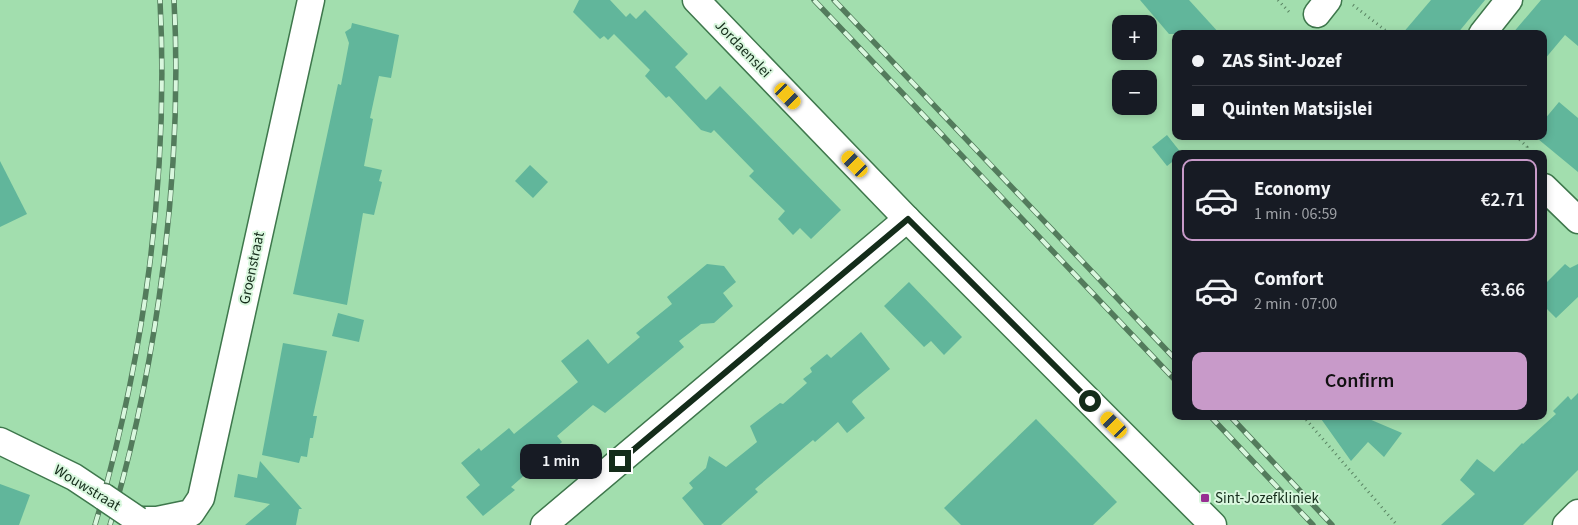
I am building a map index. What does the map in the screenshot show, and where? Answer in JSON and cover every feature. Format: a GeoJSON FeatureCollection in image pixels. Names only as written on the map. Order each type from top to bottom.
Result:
{"type":"FeatureCollection","features":[{"type":"Feature","properties":{"kind":"street","name":"Groenstraat"},"geometry":{"type":"LineString","coordinates":[[172,522],[191,513],[201,498],[311,0]]}},
{"type":"Feature","properties":{"kind":"street","name":"Jordaenslei"},"geometry":{"type":"LineString","coordinates":[[696,0],[908,219],[1213,525]]}},
{"type":"Feature","properties":{"kind":"street"},"geometry":{"type":"LineString","coordinates":[[1485,30],[1509,0]]}},
{"type":"Feature","properties":{"kind":"street"},"geometry":{"type":"LineString","coordinates":[[1547,190],[1578,220]]}},
{"type":"Feature","properties":{"kind":"street"},"geometry":{"type":"LineString","coordinates":[[544,525],[908,219]]}},
{"type":"Feature","properties":{"kind":"street","name":"Wouwstraat"},"geometry":{"type":"LineString","coordinates":[[0,440],[74,476],[138,520],[172,522]]}},
{"type":"Feature","properties":{"kind":"street"},"geometry":{"type":"LineString","coordinates":[[1566,525],[1578,513]]}},
{"type":"Feature","properties":{"kind":"path"},"geometry":{"type":"LineString","coordinates":[[1520,140],[1527,147],[1526,150]]}},
{"type":"Feature","properties":{"kind":"path"},"geometry":{"type":"LineString","coordinates":[[1306,420],[1397,525]]}},
{"type":"Feature","properties":{"kind":"building"},"geometry":{"type":"Polygon","coordinates":[[[579,0],[610,0],[626,17],[630,13],[636,19],[645,10],[688,54],[675,67],[706,100],[720,86],[841,210],[811,239],[800,228],[793,235],[778,219],[785,211],[749,176],[754,171],[714,130],[711,133],[701,130],[669,96],[666,98],[645,76],[650,70],[614,34],[608,40],[604,36],[600,39],[573,12],[579,0]]]}},
{"type":"Feature","properties":{"kind":"building"},"geometry":{"type":"Polygon","coordinates":[[[1140,0],[1189,0],[1216,30],[1172,30],[1172,34],[1169,34],[1157,20],[1157,15],[1153,15],[1140,0]]]}},
{"type":"Feature","properties":{"kind":"building"},"geometry":{"type":"Polygon","coordinates":[[[1431,0],[1485,0],[1460,30],[1405,30],[1431,0]]]}},
{"type":"Feature","properties":{"kind":"building"},"geometry":{"type":"Polygon","coordinates":[[[1541,0],[1578,0],[1578,46],[1565,35],[1547,56],[1547,30],[1515,30],[1541,0]]]}},
{"type":"Feature","properties":{"kind":"building"},"geometry":{"type":"Polygon","coordinates":[[[352,23],[399,35],[391,78],[379,76],[370,118],[373,119],[364,166],[382,170],[379,181],[382,182],[374,215],[363,213],[347,305],[293,294],[338,84],[341,85],[349,43],[345,32],[351,28],[352,23]]]}},
{"type":"Feature","properties":{"kind":"building"},"geometry":{"type":"Polygon","coordinates":[[[1559,102],[1578,118],[1578,172],[1539,140],[1547,140],[1547,116],[1559,102]]]}},
{"type":"Feature","properties":{"kind":"building"},"geometry":{"type":"Polygon","coordinates":[[[1167,135],[1179,150],[1172,150],[1172,162],[1167,166],[1152,147],[1167,135]]]}},
{"type":"Feature","properties":{"kind":"building"},"geometry":{"type":"Polygon","coordinates":[[[0,161],[27,214],[0,227],[0,161]]]}},
{"type":"Feature","properties":{"kind":"building"},"geometry":{"type":"Polygon","coordinates":[[[530,165],[548,182],[533,198],[515,181],[530,165]]]}},
{"type":"Feature","properties":{"kind":"building"},"geometry":{"type":"Polygon","coordinates":[[[707,264],[724,266],[736,282],[723,293],[733,306],[714,323],[701,324],[679,341],[684,347],[605,413],[593,405],[557,436],[562,442],[511,487],[515,490],[483,516],[466,497],[480,485],[461,463],[479,448],[481,451],[509,428],[514,434],[578,382],[561,361],[588,339],[608,364],[640,337],[636,333],[672,304],[667,297],[707,264]]]}},
{"type":"Feature","properties":{"kind":"building"},"geometry":{"type":"Polygon","coordinates":[[[1565,264],[1570,268],[1578,264],[1578,297],[1556,318],[1547,309],[1547,282],[1565,264]]]}},
{"type":"Feature","properties":{"kind":"building"},"geometry":{"type":"Polygon","coordinates":[[[909,282],[962,337],[944,355],[931,341],[924,347],[884,306],[909,282]]]}},
{"type":"Feature","properties":{"kind":"building"},"geometry":{"type":"Polygon","coordinates":[[[338,313],[364,320],[359,342],[332,336],[338,313]]]}},
{"type":"Feature","properties":{"kind":"building"},"geometry":{"type":"Polygon","coordinates":[[[861,332],[890,369],[853,400],[852,402],[865,418],[847,433],[838,422],[815,442],[813,440],[755,489],[758,492],[721,525],[704,525],[682,498],[693,488],[689,483],[706,468],[709,456],[726,467],[757,442],[750,426],[780,403],[783,404],[807,383],[803,379],[812,372],[810,368],[827,354],[831,358],[861,332]]]}},
{"type":"Feature","properties":{"kind":"building"},"geometry":{"type":"Polygon","coordinates":[[[283,343],[327,351],[313,416],[317,416],[313,438],[310,438],[307,457],[301,456],[299,463],[262,455],[283,343]]]}},
{"type":"Feature","properties":{"kind":"building"},"geometry":{"type":"Polygon","coordinates":[[[1578,393],[1578,470],[1523,525],[1441,525],[1475,494],[1460,480],[1477,459],[1494,472],[1522,443],[1556,414],[1553,411],[1568,396],[1571,400],[1578,393]]]}},
{"type":"Feature","properties":{"kind":"building"},"geometry":{"type":"Polygon","coordinates":[[[1036,419],[1117,502],[1093,525],[961,525],[944,508],[1036,419]]]}},
{"type":"Feature","properties":{"kind":"building"},"geometry":{"type":"Polygon","coordinates":[[[1322,420],[1371,420],[1402,433],[1384,457],[1368,442],[1351,461],[1322,420]]]}},
{"type":"Feature","properties":{"kind":"building"},"geometry":{"type":"Polygon","coordinates":[[[260,461],[302,509],[299,509],[296,525],[245,525],[270,504],[234,497],[238,474],[257,478],[260,461]]]}},
{"type":"Feature","properties":{"kind":"building"},"geometry":{"type":"Polygon","coordinates":[[[0,484],[30,495],[19,525],[0,525],[0,484]]]}},
{"type":"Feature","properties":{"kind":"railway"},"geometry":{"type":"LineString","coordinates":[[95,525],[113,461],[128,396],[150,265],[161,133],[162,66],[160,0]]}},
{"type":"Feature","properties":{"kind":"railway"},"geometry":{"type":"LineString","coordinates":[[110,525],[142,399],[163,265],[175,130],[176,64],[174,0]]}},
{"type":"Feature","properties":{"kind":"railway"},"geometry":{"type":"LineString","coordinates":[[814,0],[1172,377]]}},
{"type":"Feature","properties":{"kind":"railway"},"geometry":{"type":"LineString","coordinates":[[834,0],[1172,356]]}},
{"type":"Feature","properties":{"kind":"railway"},"geometry":{"type":"LineString","coordinates":[[1214,420],[1313,525]]}},
{"type":"Feature","properties":{"kind":"railway"},"geometry":{"type":"LineString","coordinates":[[1234,420],[1332,525]]}},
{"type":"Feature","properties":{"kind":"place","name":"Sint-Jozefkliniek"},"geometry":{"type":"Point","coordinates":[1205,498]}},
{"type":"Feature","properties":{"kind":"route"},"geometry":{"type":"LineString","coordinates":[[620,461],[908,219],[1090,401]]}}]}
